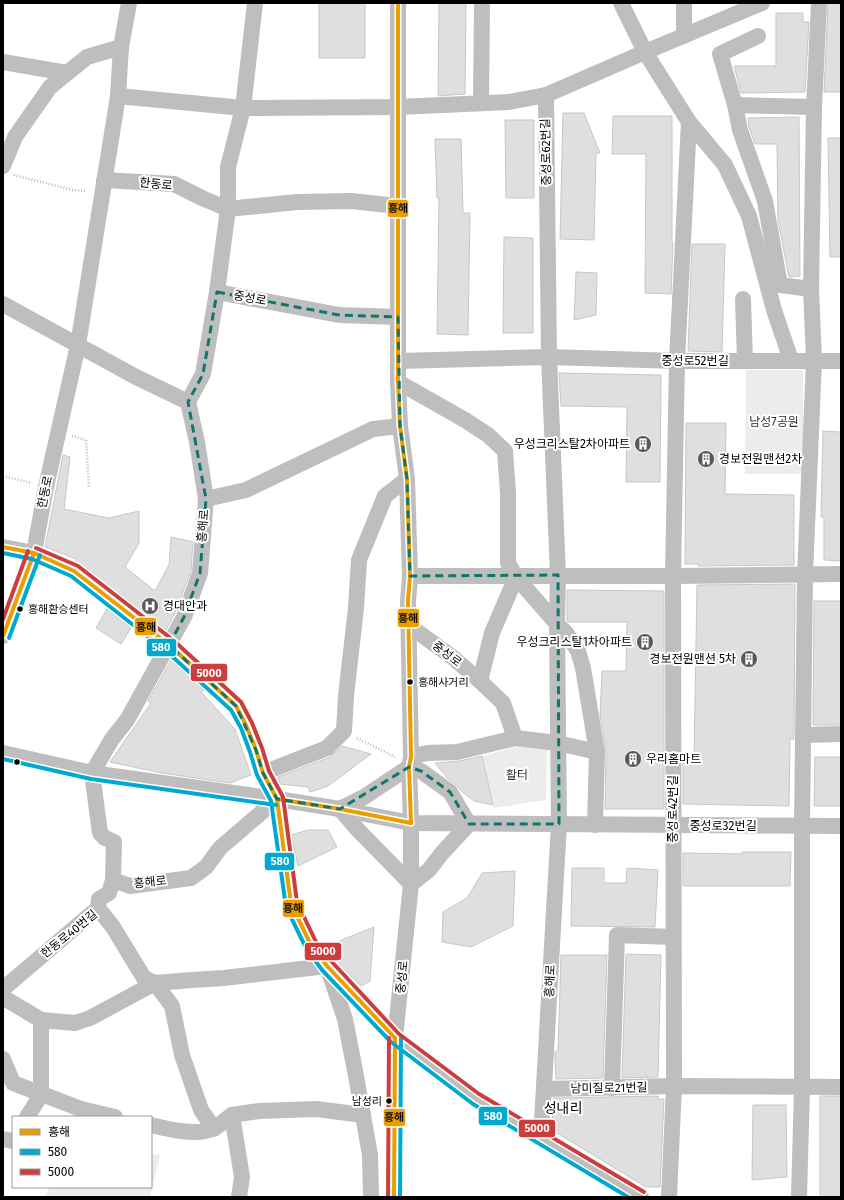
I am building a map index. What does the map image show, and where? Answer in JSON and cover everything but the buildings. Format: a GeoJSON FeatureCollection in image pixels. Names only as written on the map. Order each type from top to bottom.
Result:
{"type":"FeatureCollection","features":[{"type":"Feature","properties":{"kind":"street","name":"한동로"},"geometry":{"type":"LineString","coordinates":[[3,636],[34,552],[46,487],[78,345],[118,96],[121,46],[129,3]]}},
{"type":"Feature","properties":{"kind":"street"},"geometry":{"type":"LineString","coordinates":[[217,292],[228,209],[228,167],[243,108],[255,3]]}},
{"type":"Feature","properties":{"kind":"street","name":"중성로"},"geometry":{"type":"LineString","coordinates":[[394,1197],[395,1038],[411,884],[408,625],[410,576],[407,480],[400,426],[398,382],[398,3]]}},
{"type":"Feature","properties":{"kind":"street"},"geometry":{"type":"LineString","coordinates":[[480,103],[482,3]]}},
{"type":"Feature","properties":{"kind":"street"},"geometry":{"type":"LineString","coordinates":[[621,3],[645,52],[689,122],[725,165],[749,216],[774,310],[791,360]]}},
{"type":"Feature","properties":{"kind":"street"},"geometry":{"type":"LineString","coordinates":[[118,96],[243,108],[398,107],[509,102],[546,95],[762,3]]}},
{"type":"Feature","properties":{"kind":"street"},"geometry":{"type":"LineString","coordinates":[[799,1197],[802,1088],[802,826],[805,575],[814,360],[811,289],[814,106],[819,3]]}},
{"type":"Feature","properties":{"kind":"street"},"geometry":{"type":"LineString","coordinates":[[679,4],[684,36]]}},
{"type":"Feature","properties":{"kind":"street"},"geometry":{"type":"LineString","coordinates":[[758,36],[720,54],[736,105],[740,130],[765,201],[780,285],[811,289]]}},
{"type":"Feature","properties":{"kind":"street"},"geometry":{"type":"LineString","coordinates":[[6,170],[15,137],[50,87],[87,57],[121,46]]}},
{"type":"Feature","properties":{"kind":"street"},"geometry":{"type":"LineString","coordinates":[[3,62],[67,73]]}},
{"type":"Feature","properties":{"kind":"street","name":"중성로62번길"},"geometry":{"type":"LineString","coordinates":[[546,95],[548,357]]}},
{"type":"Feature","properties":{"kind":"street"},"geometry":{"type":"LineString","coordinates":[[736,105],[814,106]]}},
{"type":"Feature","properties":{"kind":"street","name":"중성로42번길"},"geometry":{"type":"LineString","coordinates":[[674,1086],[673,576],[677,361],[689,122]]}},
{"type":"Feature","properties":{"kind":"street","name":"한동로"},"geometry":{"type":"LineString","coordinates":[[103,186],[174,184],[228,209]]}},
{"type":"Feature","properties":{"kind":"street"},"geometry":{"type":"LineString","coordinates":[[228,209],[297,202],[351,201],[398,206]]}},
{"type":"Feature","properties":{"kind":"street","name":"중성로"},"geometry":{"type":"LineString","coordinates":[[188,402],[203,374],[217,292],[339,315],[398,317]]}},
{"type":"Feature","properties":{"kind":"street"},"geometry":{"type":"LineString","coordinates":[[743,299],[745,361]]}},
{"type":"Feature","properties":{"kind":"street"},"geometry":{"type":"LineString","coordinates":[[3,304],[136,377],[188,402]]}},
{"type":"Feature","properties":{"kind":"street"},"geometry":{"type":"LineString","coordinates":[[548,357],[558,575],[559,824]]}},
{"type":"Feature","properties":{"kind":"street","name":"중성로52번길"},"geometry":{"type":"LineString","coordinates":[[398,361],[548,357],[677,361],[841,361]]}},
{"type":"Feature","properties":{"kind":"street"},"geometry":{"type":"LineString","coordinates":[[398,382],[465,420],[488,435],[505,451],[508,493],[508,563],[516,577],[567,634],[578,651],[583,668],[597,752],[595,825]]}},
{"type":"Feature","properties":{"kind":"street","name":"흥해로"},"geometry":{"type":"LineString","coordinates":[[92,773],[112,739],[127,720],[169,645],[184,617],[200,573],[206,499],[197,442],[188,402]]}},
{"type":"Feature","properties":{"kind":"street"},"geometry":{"type":"LineString","coordinates":[[206,499],[246,490],[373,429],[400,426]]}},
{"type":"Feature","properties":{"kind":"street"},"geometry":{"type":"LineString","coordinates":[[262,774],[327,748],[344,732],[359,560],[385,496],[407,480]]}},
{"type":"Feature","properties":{"kind":"street"},"geometry":{"type":"LineString","coordinates":[[3,547],[34,552],[74,571],[169,645],[236,706],[246,725],[256,750],[262,774],[277,799],[291,904],[310,945],[327,966],[395,1038],[476,1099],[542,1138],[632,1195]]}},
{"type":"Feature","properties":{"kind":"street"},"geometry":{"type":"LineString","coordinates":[[410,576],[516,577],[558,575],[673,576],[841,574]]}},
{"type":"Feature","properties":{"kind":"street"},"geometry":{"type":"LineString","coordinates":[[480,681],[492,633],[516,577]]}},
{"type":"Feature","properties":{"kind":"street","name":"중성로"},"geometry":{"type":"LineString","coordinates":[[408,625],[451,656],[503,703],[515,738]]}},
{"type":"Feature","properties":{"kind":"street"},"geometry":{"type":"LineString","coordinates":[[803,735],[841,734]]}},
{"type":"Feature","properties":{"kind":"street"},"geometry":{"type":"LineString","coordinates":[[410,762],[450,792],[469,824],[442,853],[429,870],[411,884],[358,830],[340,809],[364,797],[410,762],[427,754],[457,752],[515,738],[558,744],[597,752]]}},
{"type":"Feature","properties":{"kind":"street","name":"중성로32번길"},"geometry":{"type":"LineString","coordinates":[[3,753],[92,773],[277,799],[340,809],[411,823],[841,826]]}},
{"type":"Feature","properties":{"kind":"street"},"geometry":{"type":"LineString","coordinates":[[92,773],[100,832],[105,838],[114,842],[113,880],[109,893],[99,899],[98,908]]}},
{"type":"Feature","properties":{"kind":"street","name":"흥해로"},"geometry":{"type":"LineString","coordinates":[[113,880],[130,886],[191,878],[206,867],[220,848],[277,799]]}},
{"type":"Feature","properties":{"kind":"street","name":"흥해로"},"geometry":{"type":"LineString","coordinates":[[542,1138],[559,824]]}},
{"type":"Feature","properties":{"kind":"street","name":"한동로40번길"},"geometry":{"type":"LineString","coordinates":[[155,983],[144,978],[113,927],[98,908],[3,995],[41,1020],[75,1023],[90,1018],[155,983],[224,978],[327,966]]}},
{"type":"Feature","properties":{"kind":"street"},"geometry":{"type":"LineString","coordinates":[[612,1088],[617,935],[674,937]]}},
{"type":"Feature","properties":{"kind":"street"},"geometry":{"type":"LineString","coordinates":[[327,966],[345,1019],[370,1154],[371,1197]]}},
{"type":"Feature","properties":{"kind":"street"},"geometry":{"type":"LineString","coordinates":[[155,983],[172,1006],[182,1055],[201,1110],[214,1129]]}},
{"type":"Feature","properties":{"kind":"street"},"geometry":{"type":"LineString","coordinates":[[28,1116],[41,1095],[41,1020]]}},
{"type":"Feature","properties":{"kind":"street"},"geometry":{"type":"LineString","coordinates":[[3,1060],[13,1083],[41,1095],[81,1109],[111,1116]]}},
{"type":"Feature","properties":{"kind":"street"},"geometry":{"type":"LineString","coordinates":[[669,1197],[674,1086]]}},
{"type":"Feature","properties":{"kind":"street","name":"남미질로21번길"},"geometry":{"type":"LineString","coordinates":[[544,1089],[674,1086],[841,1088]]}},
{"type":"Feature","properties":{"kind":"street"},"geometry":{"type":"LineString","coordinates":[[152,1125],[175,1131],[205,1132],[214,1129],[232,1114],[259,1110],[316,1109],[362,1115]]}},
{"type":"Feature","properties":{"kind":"street"},"geometry":{"type":"LineString","coordinates":[[232,1114],[242,1177],[239,1197]]}},
{"type":"Feature","properties":{"kind":"path"},"geometry":{"type":"LineString","coordinates":[[6,170],[73,190],[103,186]]}},
{"type":"Feature","properties":{"kind":"path"},"geometry":{"type":"LineString","coordinates":[[58,433],[86,440],[89,488]]}},
{"type":"Feature","properties":{"kind":"path"},"geometry":{"type":"LineString","coordinates":[[3,476],[46,487]]}},
{"type":"Feature","properties":{"kind":"path"},"geometry":{"type":"LineString","coordinates":[[344,732],[394,757],[410,762]]}},
{"type":"Feature","properties":{"kind":"highlighted area"},"geometry":{"type":"Polygon","coordinates":[[[217,292],[339,315],[398,317],[400,426],[407,479],[410,576],[558,575],[559,824],[469,824],[450,792],[421,771],[409,767],[340,809],[277,799],[263,773],[256,750],[236,706],[169,645],[184,617],[200,573],[206,499],[188,402],[203,374],[217,292]]]}},
{"type":"Feature","properties":{"kind":"green space","name":"남성7공원"},"geometry":{"type":"Polygon","coordinates":[[[746,370],[803,370],[803,474],[745,474],[746,370]]]}},
{"type":"Feature","properties":{"kind":"green space","name":"활터"},"geometry":{"type":"Polygon","coordinates":[[[519,746],[547,747],[546,800],[493,808],[483,756],[519,746]]]}},
{"type":"Feature","properties":{"kind":"green space"},"geometry":{"type":"Polygon","coordinates":[[[152,1154],[160,1155],[150,1197],[45,1197],[50,1188],[152,1188],[152,1154]]]}},
{"type":"Feature","properties":{"kind":"transit line","name":"흥해"},"geometry":{"type":"LineString","coordinates":[[398,3],[398,382],[400,426],[407,479],[410,576],[408,601],[411,757],[409,767],[411,823]]}},
{"type":"Feature","properties":{"kind":"transit line","name":"흥해"},"geometry":{"type":"LineString","coordinates":[[3,547],[34,553],[74,571],[169,645],[236,706],[246,725],[263,773],[277,799],[291,904],[311,945],[327,966],[395,1038]]}},
{"type":"Feature","properties":{"kind":"transit line","name":"5000"},"geometry":{"type":"LineString","coordinates":[[36,548],[78,566],[173,640],[241,702],[252,723],[269,771],[283,797],[297,902],[316,942],[332,962],[399,1034],[479,1094],[644,1192]]}},
{"type":"Feature","properties":{"kind":"transit line","name":"5000"},"geometry":{"type":"LineString","coordinates":[[3,619],[28,551]]}},
{"type":"Feature","properties":{"kind":"transit line","name":"580"},"geometry":{"type":"LineString","coordinates":[[3,553],[32,559],[71,576],[165,650],[231,710],[241,728],[257,775],[271,801],[286,907],[306,948],[322,970],[391,1042],[473,1104],[628,1197]]}},
{"type":"Feature","properties":{"kind":"transit line","name":"흥해"},"geometry":{"type":"LineString","coordinates":[[3,636],[34,553]]}},
{"type":"Feature","properties":{"kind":"transit line","name":"580"},"geometry":{"type":"LineString","coordinates":[[9,638],[40,555]]}},
{"type":"Feature","properties":{"kind":"transit line","name":"580"},"geometry":{"type":"LineString","coordinates":[[3,759],[91,779],[276,805]]}},
{"type":"Feature","properties":{"kind":"transit line","name":"흥해"},"geometry":{"type":"LineString","coordinates":[[277,799],[340,809],[411,823]]}},
{"type":"Feature","properties":{"kind":"transit line","name":"5000"},"geometry":{"type":"LineString","coordinates":[[388,1197],[389,1038]]}},
{"type":"Feature","properties":{"kind":"transit line","name":"흥해"},"geometry":{"type":"LineString","coordinates":[[394,1197],[395,1038]]}},
{"type":"Feature","properties":{"kind":"transit line","name":"580"},"geometry":{"type":"LineString","coordinates":[[400,1197],[401,1038]]}},
{"type":"Feature","properties":{"kind":"place","name":"우성크리스탈2차아파트"},"geometry":{"type":"Point","coordinates":[643,444]}},
{"type":"Feature","properties":{"kind":"place","name":"경보전원맨션2차"},"geometry":{"type":"Point","coordinates":[706,459]}},
{"type":"Feature","properties":{"kind":"place","name":"경대안과"},"geometry":{"type":"Point","coordinates":[150,606]}},
{"type":"Feature","properties":{"kind":"place","name":"흥해환승센터"},"geometry":{"type":"Point","coordinates":[20,609]}},
{"type":"Feature","properties":{"kind":"place","name":"우성크리스탈1차아파트"},"geometry":{"type":"Point","coordinates":[645,642]}},
{"type":"Feature","properties":{"kind":"place","name":"경보전원맨션 5차"},"geometry":{"type":"Point","coordinates":[749,659]}},
{"type":"Feature","properties":{"kind":"place","name":"흥해사거리"},"geometry":{"type":"Point","coordinates":[410,682]}},
{"type":"Feature","properties":{"kind":"place","name":"우리홈마트"},"geometry":{"type":"Point","coordinates":[633,759]}},
{"type":"Feature","properties":{"kind":"place","name":"남성리"},"geometry":{"type":"Point","coordinates":[389,1101]}},
{"type":"Feature","properties":{"kind":"district","name":"성내리"},"geometry":{"type":"Point","coordinates":[563,1108]}}]}
